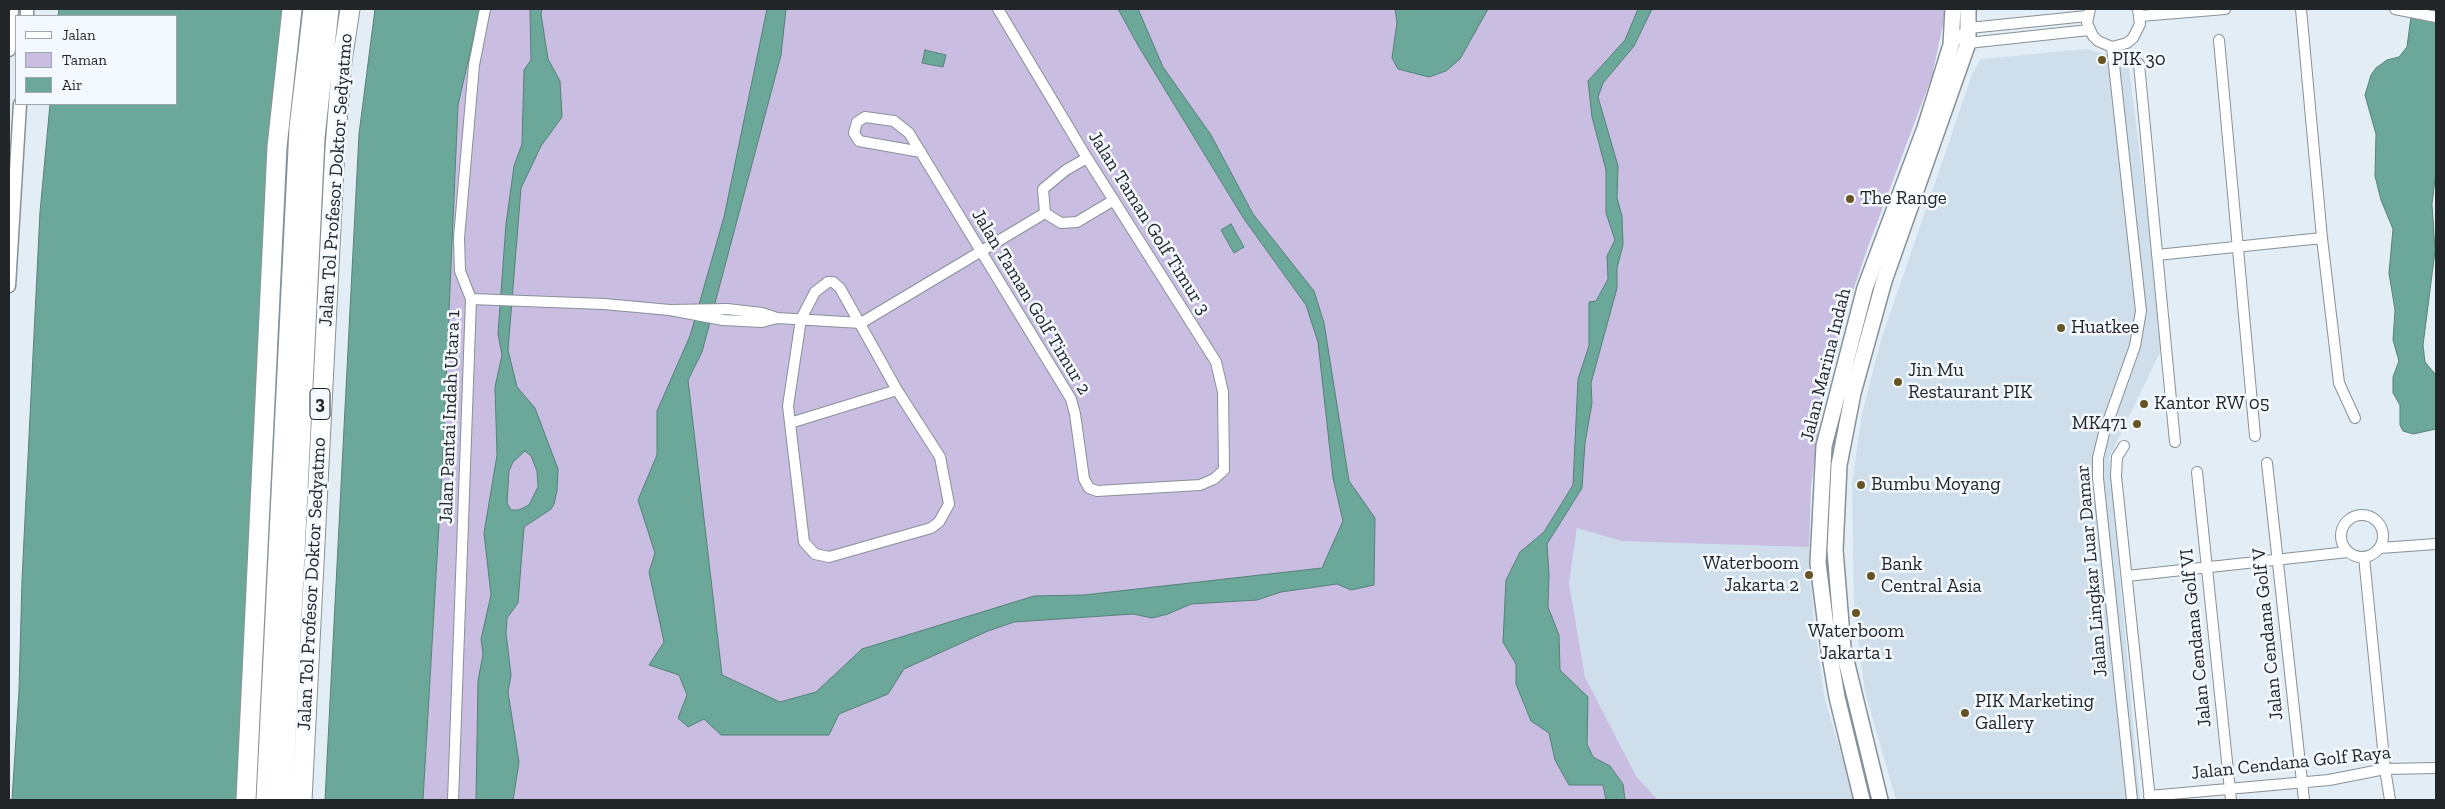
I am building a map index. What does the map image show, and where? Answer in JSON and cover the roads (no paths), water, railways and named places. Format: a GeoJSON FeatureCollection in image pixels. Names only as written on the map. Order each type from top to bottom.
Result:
{"type":"FeatureCollection","features":[{"type":"Feature","properties":{"kind":"highway"},"geometry":{"type":"LineString","coordinates":[[246,800],[277,147],[292,9]]}},
{"type":"Feature","properties":{"kind":"highway","name":"Jalan Tol Profesor Doktor Sedyatmo"},"geometry":{"type":"LineString","coordinates":[[266,800],[299,128],[313,9]]}},
{"type":"Feature","properties":{"kind":"highway","name":"Jalan Tol Profesor Doktor Sedyatmo"},"geometry":{"type":"LineString","coordinates":[[283,800],[315,138],[329,9]]}},
{"type":"Feature","properties":{"kind":"highway","name":"Jalan Tol Profesor Doktor Sedyatmo"},"geometry":{"type":"LineString","coordinates":[[302,800],[335,148],[342,61],[350,9]]}},
{"type":"Feature","properties":{"kind":"main road","name":"Jalan Marina Indah"},"geometry":{"type":"LineString","coordinates":[[1862,800],[1837,697],[1828,650],[1818,563],[1824,446],[1865,288],[1925,128],[1951,45],[1953,9]]}},
{"type":"Feature","properties":{"kind":"main road","name":"Jalan Marina Indah"},"geometry":{"type":"LineString","coordinates":[[1880,800],[1843,648],[1837,602],[1835,550],[1839,465],[1853,393],[1884,281],[1968,36],[1968,9]]}},
{"type":"Feature","properties":{"kind":"main road"},"geometry":{"type":"LineString","coordinates":[[1837,697],[1853,693]]}},
{"type":"Feature","properties":{"kind":"street"},"geometry":{"type":"LineString","coordinates":[[9,50],[12,9]]}},
{"type":"Feature","properties":{"kind":"street","name":"Jalan Pantai Indah Utara 1"},"geometry":{"type":"LineString","coordinates":[[453,800],[471,299],[460,272],[459,238],[474,65],[485,9]]}},
{"type":"Feature","properties":{"kind":"street","name":"Jalan Taman Golf Timur 3"},"geometry":{"type":"LineString","coordinates":[[998,9],[1087,158],[1216,362],[1223,392],[1224,470]]}},
{"type":"Feature","properties":{"kind":"street"},"geometry":{"type":"LineString","coordinates":[[1951,45],[1968,36],[2089,12],[2089,30],[2098,42],[2112,47],[2127,43],[2138,32],[2139,12],[2225,9]]}},
{"type":"Feature","properties":{"kind":"street"},"geometry":{"type":"LineString","coordinates":[[2301,9],[2322,238],[2338,383],[2355,418]]}},
{"type":"Feature","properties":{"kind":"street"},"geometry":{"type":"LineString","coordinates":[[2395,9],[2436,17]]}},
{"type":"Feature","properties":{"kind":"street"},"geometry":{"type":"LineString","coordinates":[[1968,36],[2089,30]]}},
{"type":"Feature","properties":{"kind":"street"},"geometry":{"type":"LineString","coordinates":[[2219,40],[2255,436]]}},
{"type":"Feature","properties":{"kind":"street","name":"Jalan Lingkar Luar Damar"},"geometry":{"type":"LineString","coordinates":[[2112,47],[2141,311],[2135,346],[2104,433],[2098,458],[2098,478],[2132,800]]}},
{"type":"Feature","properties":{"kind":"street"},"geometry":{"type":"LineString","coordinates":[[2139,64],[2175,442]]}},
{"type":"Feature","properties":{"kind":"street"},"geometry":{"type":"LineString","coordinates":[[9,286],[20,105]]}},
{"type":"Feature","properties":{"kind":"street","name":"Jalan Taman Golf Timur 2"},"geometry":{"type":"LineString","coordinates":[[921,152],[859,141],[854,133],[857,122],[865,117],[894,121],[909,133],[921,152],[981,252],[1071,399],[1075,414],[1084,479],[1089,488],[1097,492],[1200,485],[1214,479],[1224,470]]}},
{"type":"Feature","properties":{"kind":"street"},"geometry":{"type":"LineString","coordinates":[[1045,213],[1043,189],[1066,170],[1087,158]]}},
{"type":"Feature","properties":{"kind":"street"},"geometry":{"type":"LineString","coordinates":[[1045,213],[1061,223],[1077,222],[1114,200]]}},
{"type":"Feature","properties":{"kind":"street"},"geometry":{"type":"LineString","coordinates":[[694,312],[723,320],[762,322],[777,318],[861,323],[1045,213]]}},
{"type":"Feature","properties":{"kind":"street"},"geometry":{"type":"LineString","coordinates":[[2157,255],[2322,238]]}},
{"type":"Feature","properties":{"kind":"street"},"geometry":{"type":"LineString","coordinates":[[828,282],[840,288],[897,390],[940,457],[949,504],[939,522],[931,528],[829,557],[814,554],[804,542],[788,406],[801,319],[815,292],[828,282]]}},
{"type":"Feature","properties":{"kind":"street"},"geometry":{"type":"LineString","coordinates":[[471,299],[531,300],[694,312],[727,309],[762,312],[777,318]]}},
{"type":"Feature","properties":{"kind":"street"},"geometry":{"type":"LineString","coordinates":[[790,423],[897,390]]}},
{"type":"Feature","properties":{"kind":"street"},"geometry":{"type":"LineString","coordinates":[[2124,446],[2117,457],[2116,476],[2128,576],[2149,798]]}},
{"type":"Feature","properties":{"kind":"street","name":"Jalan Cendana Golf V"},"geometry":{"type":"LineString","coordinates":[[2267,463],[2304,800]]}},
{"type":"Feature","properties":{"kind":"street","name":"Jalan Cendana Golf VI"},"geometry":{"type":"LineString","coordinates":[[2197,472],[2231,800]]}},
{"type":"Feature","properties":{"kind":"street"},"geometry":{"type":"LineString","coordinates":[[2128,576],[2348,552],[2364,557],[2376,552],[2380,548],[2384,536],[2379,522],[2374,517],[2360,514],[2347,520],[2341,532],[2343,546],[2348,552]]}},
{"type":"Feature","properties":{"kind":"street"},"geometry":{"type":"LineString","coordinates":[[2380,548],[2436,544]]}},
{"type":"Feature","properties":{"kind":"street"},"geometry":{"type":"LineString","coordinates":[[2364,557],[2385,769],[2390,800]]}},
{"type":"Feature","properties":{"kind":"street","name":"Jalan Cendana Golf Raya"},"geometry":{"type":"LineString","coordinates":[[2149,798],[2230,788],[2329,780],[2385,769],[2436,768]]}},
{"type":"Feature","properties":{"kind":"water"},"geometry":{"type":"Polygon","coordinates":[[[59,9],[286,9],[244,800],[12,800],[19,691],[22,580],[40,212],[50,105],[178,105],[178,15],[58,15],[59,9]]]}},
{"type":"Feature","properties":{"kind":"water"},"geometry":{"type":"Polygon","coordinates":[[[375,9],[480,9],[458,105],[442,473],[423,800],[325,800],[359,134],[375,9]]]}},
{"type":"Feature","properties":{"kind":"water"},"geometry":{"type":"Polygon","coordinates":[[[530,9],[542,9],[541,14],[548,59],[560,81],[562,117],[541,146],[521,188],[508,350],[517,387],[535,408],[558,469],[557,491],[551,509],[524,527],[518,603],[507,618],[506,633],[511,675],[508,692],[519,762],[513,800],[476,800],[478,681],[483,654],[481,639],[491,595],[484,533],[497,455],[495,387],[502,355],[498,334],[506,224],[514,166],[522,144],[524,70],[531,60],[530,9]],[[525,451],[513,462],[509,471],[507,503],[511,510],[519,510],[529,505],[538,487],[537,471],[531,456],[525,451]]]}},
{"type":"Feature","properties":{"kind":"water"},"geometry":{"type":"Polygon","coordinates":[[[767,9],[786,9],[781,55],[702,352],[688,380],[722,675],[780,702],[816,692],[862,649],[1034,596],[1084,595],[1322,568],[1343,521],[1333,478],[1318,342],[1306,305],[1244,219],[1139,47],[1118,9],[1138,9],[1163,67],[1211,135],[1253,214],[1314,291],[1324,323],[1349,481],[1375,518],[1374,585],[1351,590],[1337,584],[1281,592],[1257,600],[1191,604],[1168,614],[1152,618],[1133,614],[1014,622],[988,631],[904,669],[888,694],[839,714],[829,735],[721,735],[704,719],[688,727],[678,718],[687,695],[679,675],[649,665],[664,642],[649,572],[655,553],[638,500],[657,455],[657,411],[690,336],[724,217],[767,9]]]}},
{"type":"Feature","properties":{"kind":"water"},"geometry":{"type":"Polygon","coordinates":[[[1395,9],[1488,9],[1460,59],[1446,71],[1429,77],[1398,69],[1392,58],[1397,22],[1395,9]]]}},
{"type":"Feature","properties":{"kind":"water"},"geometry":{"type":"Polygon","coordinates":[[[1638,9],[1652,9],[1634,46],[1603,83],[1598,97],[1618,166],[1617,198],[1622,216],[1623,245],[1617,268],[1617,288],[1591,383],[1592,403],[1585,443],[1582,488],[1547,544],[1549,574],[1548,607],[1559,635],[1560,670],[1588,697],[1587,744],[1593,757],[1610,766],[1623,784],[1625,800],[1606,800],[1603,785],[1569,785],[1555,760],[1549,733],[1531,721],[1516,684],[1516,664],[1503,642],[1506,580],[1520,552],[1544,532],[1573,485],[1578,379],[1589,346],[1589,302],[1596,301],[1608,279],[1607,256],[1615,240],[1606,213],[1606,170],[1592,117],[1588,81],[1625,40],[1638,9]]]}},
{"type":"Feature","properties":{"kind":"water"},"geometry":{"type":"Polygon","coordinates":[[[2412,9],[2436,9],[2436,171],[2432,204],[2435,251],[2423,345],[2425,362],[2436,375],[2436,429],[2413,434],[2403,431],[2400,425],[2400,405],[2393,393],[2393,377],[2399,361],[2393,340],[2395,310],[2389,273],[2393,229],[2381,200],[2375,176],[2376,134],[2365,95],[2371,75],[2376,68],[2387,60],[2399,57],[2407,47],[2412,9]]]}},
{"type":"Feature","properties":{"kind":"water"},"geometry":{"type":"Polygon","coordinates":[[[925,50],[946,55],[943,67],[922,63],[925,50]]]}},
{"type":"Feature","properties":{"kind":"water"},"geometry":{"type":"Polygon","coordinates":[[[1231,224],[1244,247],[1234,253],[1221,230],[1231,224]]]}},
{"type":"Feature","properties":{"kind":"place","name":"PIK 30"},"geometry":{"type":"Point","coordinates":[2102,60]}},
{"type":"Feature","properties":{"kind":"place","name":"The Range"},"geometry":{"type":"Point","coordinates":[1850,199]}},
{"type":"Feature","properties":{"kind":"place","name":"Huatkee"},"geometry":{"type":"Point","coordinates":[2061,328]}},
{"type":"Feature","properties":{"kind":"place","name":"Jin Mu Restaurant PIK"},"geometry":{"type":"Point","coordinates":[1898,382]}},
{"type":"Feature","properties":{"kind":"place","name":"Kantor RW 05"},"geometry":{"type":"Point","coordinates":[2144,404]}},
{"type":"Feature","properties":{"kind":"place","name":"MK471"},"geometry":{"type":"Point","coordinates":[2137,424]}},
{"type":"Feature","properties":{"kind":"place","name":"Bumbu Moyang"},"geometry":{"type":"Point","coordinates":[1861,485]}},
{"type":"Feature","properties":{"kind":"place","name":"Waterboom Jakarta 2"},"geometry":{"type":"Point","coordinates":[1809,575]}},
{"type":"Feature","properties":{"kind":"place","name":"Bank Central Asia"},"geometry":{"type":"Point","coordinates":[1871,576]}},
{"type":"Feature","properties":{"kind":"place","name":"Waterboom Jakarta 1"},"geometry":{"type":"Point","coordinates":[1856,613]}},
{"type":"Feature","properties":{"kind":"place","name":"PIK Marketing Gallery"},"geometry":{"type":"Point","coordinates":[1965,713]}}]}
